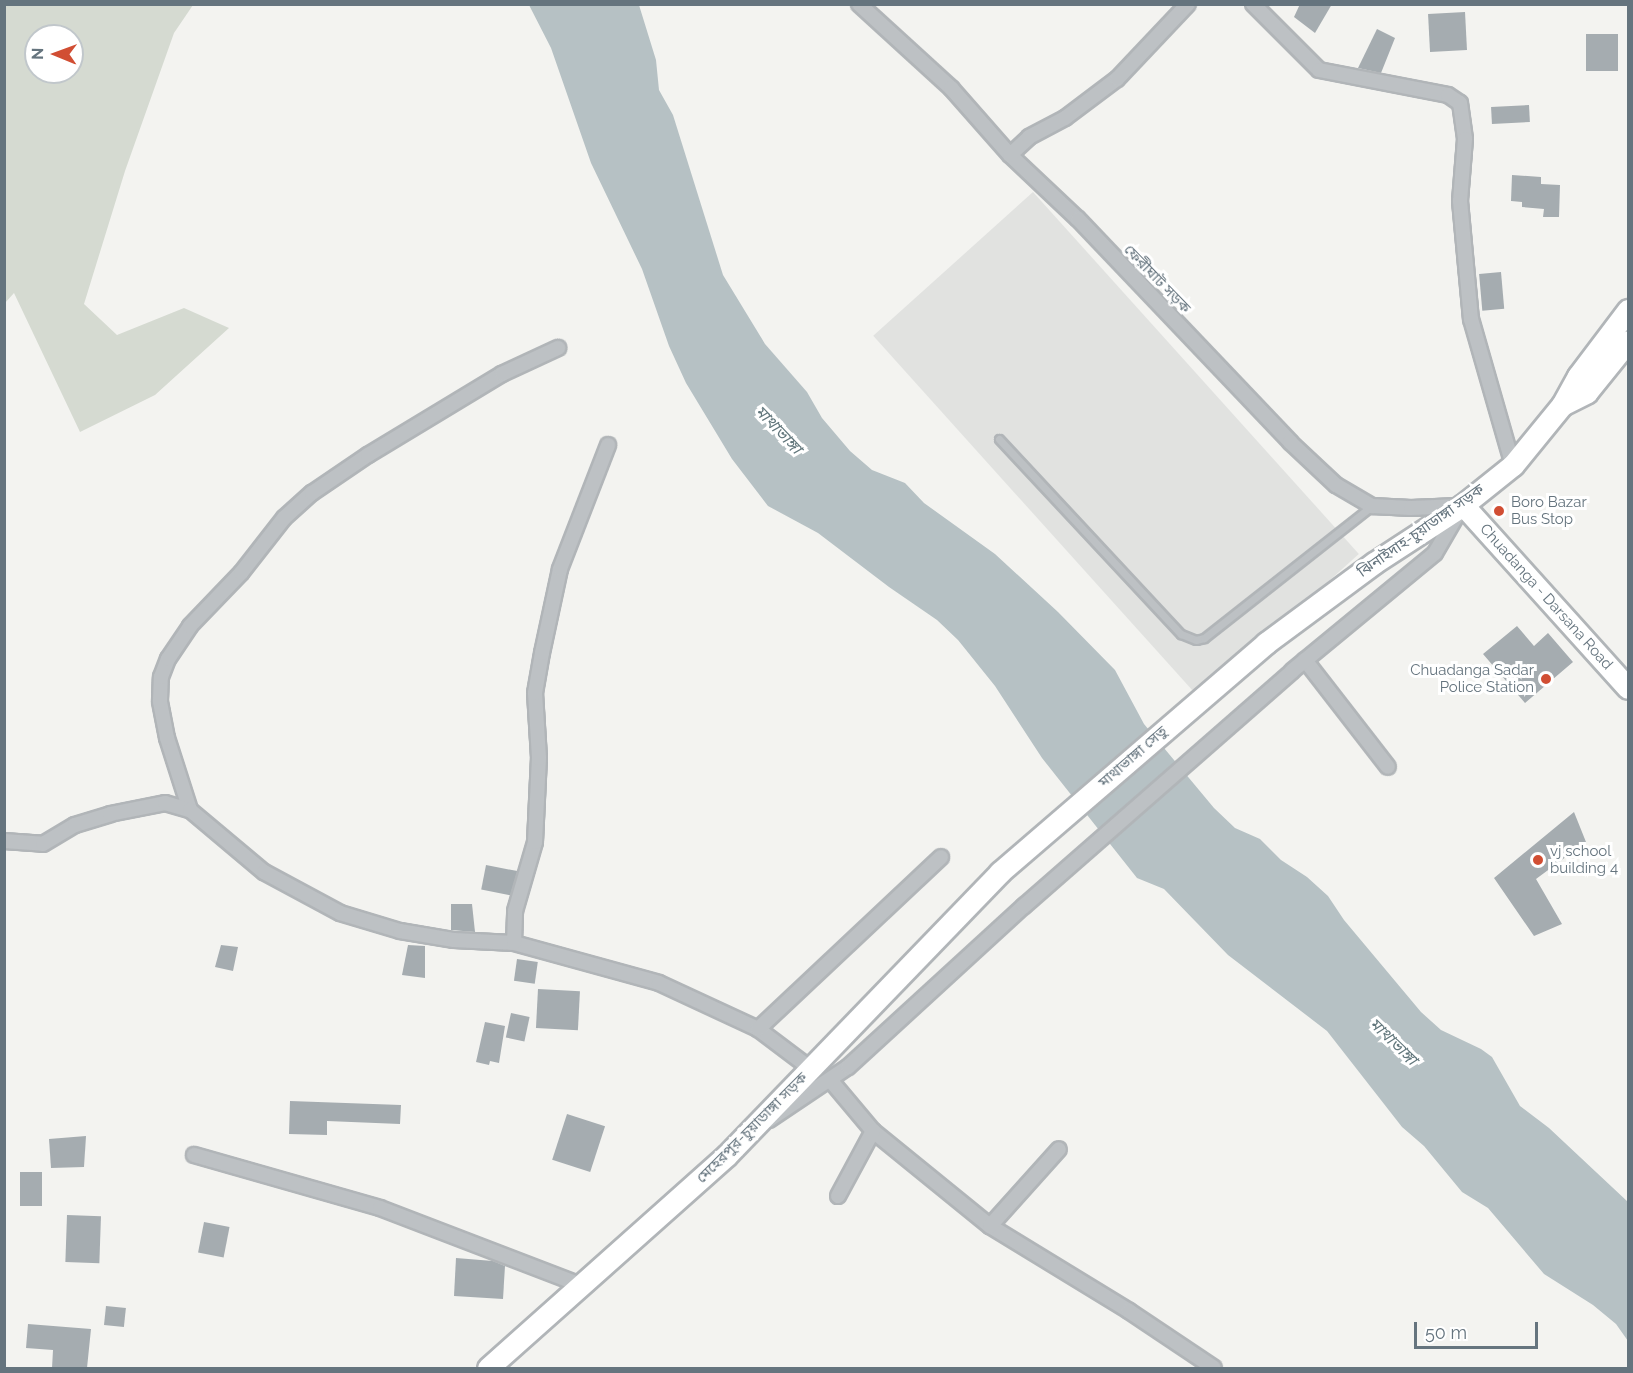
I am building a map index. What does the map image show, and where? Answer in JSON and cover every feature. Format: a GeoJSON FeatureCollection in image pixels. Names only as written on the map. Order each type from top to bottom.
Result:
{"type":"FeatureCollection","features":[{"type":"Feature","properties":{"kind":"main road","name":"ঝিনাইদাহ-চুয়াডাঙ্গা সড়ক"},"geometry":{"type":"LineString","coordinates":[[1266,643],[1374,563],[1463,506],[1513,465],[1562,405],[1578,376],[1603,340],[1629,310]]}},
{"type":"Feature","properties":{"kind":"main road","name":"ঝিনাইদাহ-চুয়াডাঙ্গা সড়ক"},"geometry":{"type":"LineString","coordinates":[[1562,405],[1587,393],[1627,348]]}},
{"type":"Feature","properties":{"kind":"main road","name":"Chuadanga - Darsana Road"},"geometry":{"type":"LineString","coordinates":[[1463,506],[1629,688]]}},
{"type":"Feature","properties":{"kind":"main road","name":"মাথাভাঙ্গা সেতু"},"geometry":{"type":"LineString","coordinates":[[1000,872],[1266,643]]}},
{"type":"Feature","properties":{"kind":"main road","name":"মেহেরপুর-চুয়াডাঙ্গা সড়ক"},"geometry":{"type":"LineString","coordinates":[[488,1368],[747,1134],[1000,872]]}},
{"type":"Feature","properties":{"kind":"street","name":"ফেরীঘাট সড়ক"},"geometry":{"type":"LineString","coordinates":[[859,4],[951,88],[1010,155],[1078,219],[1290,442],[1336,485],[1371,506],[1411,508],[1463,506]]}},
{"type":"Feature","properties":{"kind":"street"},"geometry":{"type":"LineString","coordinates":[[1010,155],[1029,137],[1065,118],[1117,79],[1188,4]]}},
{"type":"Feature","properties":{"kind":"street"},"geometry":{"type":"LineString","coordinates":[[1253,4],[1319,70],[1449,94],[1460,103],[1465,139],[1460,201],[1471,319],[1513,465]]}},
{"type":"Feature","properties":{"kind":"street"},"geometry":{"type":"LineString","coordinates":[[1603,340],[1627,348]]}},
{"type":"Feature","properties":{"kind":"street"},"geometry":{"type":"LineString","coordinates":[[190,810],[167,738],[160,700],[161,677],[168,659],[190,626],[241,573],[284,518],[312,493],[368,455],[483,386],[558,348]]}},
{"type":"Feature","properties":{"kind":"street"},"geometry":{"type":"LineString","coordinates":[[514,943],[515,911],[535,842],[539,759],[534,693],[560,569],[608,445]]}},
{"type":"Feature","properties":{"kind":"street"},"geometry":{"type":"LineString","coordinates":[[747,1134],[831,1081],[1024,906],[1292,671],[1435,552],[1463,506]]}},
{"type":"Feature","properties":{"kind":"street"},"geometry":{"type":"LineString","coordinates":[[1305,660],[1388,767]]}},
{"type":"Feature","properties":{"kind":"street"},"geometry":{"type":"LineString","coordinates":[[4,841],[43,844],[75,825],[110,814],[165,803],[190,810],[264,872],[340,913],[411,933],[454,940],[514,943],[658,983],[758,1029],[811,1069]]}},
{"type":"Feature","properties":{"kind":"street"},"geometry":{"type":"LineString","coordinates":[[758,1029],[940,857]]}},
{"type":"Feature","properties":{"kind":"street"},"geometry":{"type":"LineString","coordinates":[[831,1081],[873,1131],[990,1226],[1129,1311],[1214,1368]]}},
{"type":"Feature","properties":{"kind":"street"},"geometry":{"type":"LineString","coordinates":[[838,1196],[873,1131]]}},
{"type":"Feature","properties":{"kind":"street"},"geometry":{"type":"LineString","coordinates":[[990,1226],[1059,1149]]}},
{"type":"Feature","properties":{"kind":"street"},"geometry":{"type":"LineString","coordinates":[[194,1155],[380,1208],[581,1285]]}},
{"type":"Feature","properties":{"kind":"lane"},"geometry":{"type":"LineString","coordinates":[[999,439],[1181,634],[1196,640],[1204,638],[1371,506]]}},
{"type":"Feature","properties":{"kind":"shaded area"},"geometry":{"type":"Polygon","coordinates":[[[5,4],[193,5],[174,33],[125,171],[84,304],[117,335],[184,308],[229,328],[155,395],[80,432],[14,293],[5,303],[5,4]]]}},
{"type":"Feature","properties":{"kind":"shaded area"},"geometry":{"type":"Polygon","coordinates":[[[1033,192],[1359,554],[1199,698],[873,336],[1033,192]]]}},
{"type":"Feature","properties":{"kind":"water","name":"মাথাভাঙ্গা"},"geometry":{"type":"Polygon","coordinates":[[[529,5],[639,5],[656,60],[659,90],[673,115],[723,275],[765,344],[807,392],[822,418],[850,451],[872,470],[905,483],[924,503],[995,554],[1058,612],[1115,670],[1144,724],[1214,808],[1235,828],[1260,839],[1281,860],[1307,877],[1328,896],[1344,920],[1421,1012],[1441,1030],[1481,1049],[1492,1057],[1520,1106],[1549,1128],[1628,1202],[1628,1341],[1616,1324],[1593,1305],[1544,1274],[1488,1208],[1462,1192],[1424,1146],[1402,1127],[1327,1031],[1228,955],[1164,889],[1137,878],[1042,758],[995,686],[958,640],[937,620],[818,533],[768,506],[732,459],[686,383],[669,346],[642,269],[591,163],[551,48],[529,5]]]}},
{"type":"Feature","properties":{"kind":"building"},"geometry":{"type":"Polygon","coordinates":[[[1300,4],[1332,4],[1315,33],[1294,17],[1300,4]]]}},
{"type":"Feature","properties":{"kind":"building"},"geometry":{"type":"Polygon","coordinates":[[[1465,12],[1467,50],[1430,52],[1428,14],[1465,12]]]}},
{"type":"Feature","properties":{"kind":"building"},"geometry":{"type":"Polygon","coordinates":[[[1377,29],[1395,38],[1381,73],[1358,68],[1377,29]]]}},
{"type":"Feature","properties":{"kind":"building"},"geometry":{"type":"Polygon","coordinates":[[[1586,34],[1618,34],[1618,71],[1586,71],[1586,34]]]}},
{"type":"Feature","properties":{"kind":"building"},"geometry":{"type":"Polygon","coordinates":[[[1529,105],[1530,122],[1492,124],[1491,107],[1529,105]]]}},
{"type":"Feature","properties":{"kind":"building"},"geometry":{"type":"Polygon","coordinates":[[[1512,175],[1541,177],[1541,184],[1560,185],[1559,217],[1543,217],[1544,209],[1522,207],[1522,202],[1511,201],[1512,175]]]}},
{"type":"Feature","properties":{"kind":"building"},"geometry":{"type":"Polygon","coordinates":[[[1501,272],[1504,309],[1482,311],[1479,274],[1501,272]]]}},
{"type":"Feature","properties":{"kind":"building"},"geometry":{"type":"Polygon","coordinates":[[[1517,626],[1534,646],[1548,633],[1573,662],[1525,703],[1483,654],[1517,626]]]}},
{"type":"Feature","properties":{"kind":"building","name":"vj school building 4"},"geometry":{"type":"Polygon","coordinates":[[[1574,812],[1586,842],[1536,879],[1562,924],[1534,936],[1494,878],[1574,812]]]}},
{"type":"Feature","properties":{"kind":"building"},"geometry":{"type":"Polygon","coordinates":[[[486,865],[517,871],[513,896],[481,890],[486,865]]]}},
{"type":"Feature","properties":{"kind":"building"},"geometry":{"type":"Polygon","coordinates":[[[451,904],[472,904],[475,932],[451,930],[451,904]]]}},
{"type":"Feature","properties":{"kind":"building"},"geometry":{"type":"Polygon","coordinates":[[[221,945],[238,947],[233,971],[215,967],[221,945]]]}},
{"type":"Feature","properties":{"kind":"building"},"geometry":{"type":"Polygon","coordinates":[[[408,945],[425,946],[425,978],[402,975],[408,945]]]}},
{"type":"Feature","properties":{"kind":"building"},"geometry":{"type":"Polygon","coordinates":[[[517,959],[538,962],[535,984],[514,981],[517,959]]]}},
{"type":"Feature","properties":{"kind":"building"},"geometry":{"type":"Polygon","coordinates":[[[538,989],[580,991],[578,1030],[536,1028],[538,989]]]}},
{"type":"Feature","properties":{"kind":"building"},"geometry":{"type":"Polygon","coordinates":[[[511,1013],[530,1017],[524,1041],[506,1037],[511,1013]]]}},
{"type":"Feature","properties":{"kind":"building"},"geometry":{"type":"Polygon","coordinates":[[[485,1022],[505,1026],[499,1063],[490,1061],[489,1065],[476,1062],[485,1022]]]}},
{"type":"Feature","properties":{"kind":"building"},"geometry":{"type":"Polygon","coordinates":[[[290,1101],[401,1105],[400,1124],[327,1121],[327,1135],[289,1134],[290,1101]]]}},
{"type":"Feature","properties":{"kind":"building"},"geometry":{"type":"Polygon","coordinates":[[[567,1114],[605,1126],[590,1172],[552,1160],[567,1114]]]}},
{"type":"Feature","properties":{"kind":"building"},"geometry":{"type":"Polygon","coordinates":[[[86,1136],[84,1167],[51,1168],[49,1139],[86,1136]]]}},
{"type":"Feature","properties":{"kind":"building"},"geometry":{"type":"Polygon","coordinates":[[[20,1172],[42,1172],[42,1206],[20,1206],[20,1172]]]}},
{"type":"Feature","properties":{"kind":"building"},"geometry":{"type":"Polygon","coordinates":[[[67,1215],[101,1216],[99,1263],[65,1262],[67,1215]]]}},
{"type":"Feature","properties":{"kind":"building"},"geometry":{"type":"Polygon","coordinates":[[[204,1222],[230,1227],[224,1257],[198,1252],[204,1222]]]}},
{"type":"Feature","properties":{"kind":"building"},"geometry":{"type":"Polygon","coordinates":[[[456,1258],[493,1261],[505,1266],[503,1299],[454,1296],[456,1258]]]}},
{"type":"Feature","properties":{"kind":"building"},"geometry":{"type":"Polygon","coordinates":[[[106,1306],[126,1308],[124,1327],[104,1325],[106,1306]]]}},
{"type":"Feature","properties":{"kind":"building"},"geometry":{"type":"Polygon","coordinates":[[[28,1324],[91,1329],[87,1368],[52,1368],[53,1350],[26,1348],[28,1324]]]}},
{"type":"Feature","properties":{"kind":"place","name":"Boro Bazar Bus Stop"},"geometry":{"type":"Point","coordinates":[1499,511]}},
{"type":"Feature","properties":{"kind":"place","name":"Chuadanga Sadar Police Station"},"geometry":{"type":"Point","coordinates":[1546,679]}},
{"type":"Feature","properties":{"kind":"place","name":"vj school building 4"},"geometry":{"type":"Point","coordinates":[1538,860]}}]}
